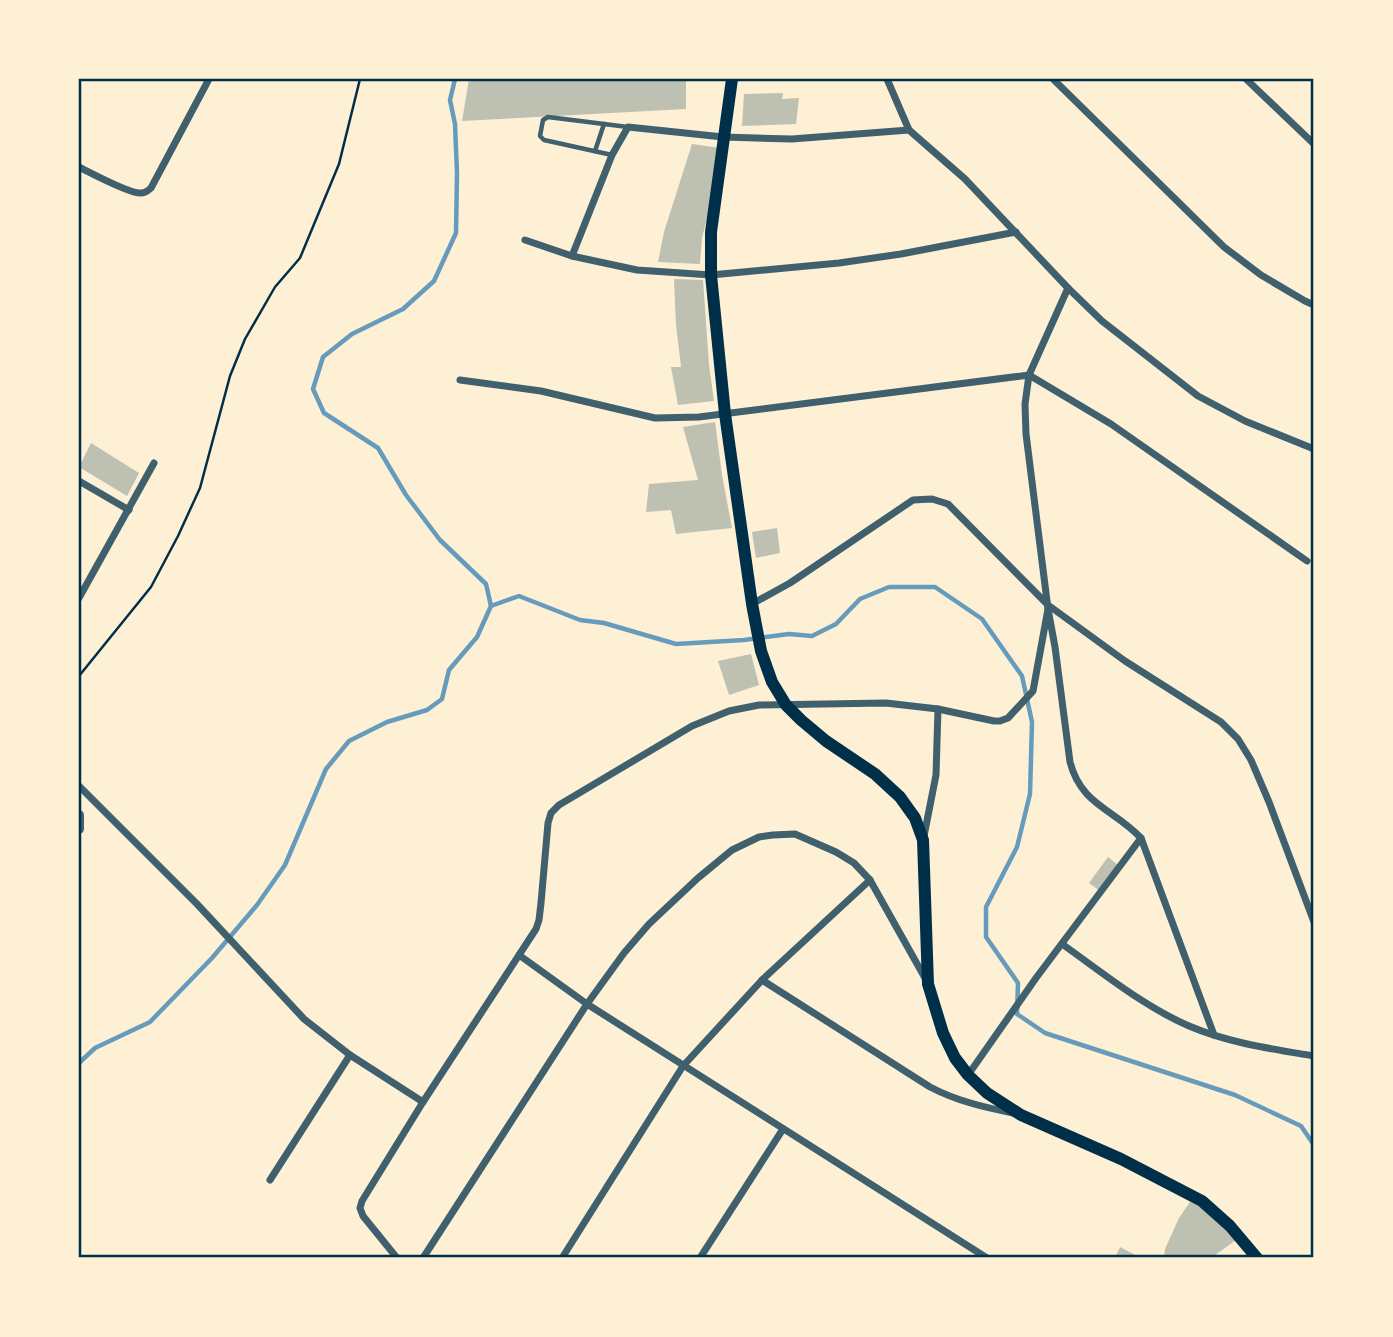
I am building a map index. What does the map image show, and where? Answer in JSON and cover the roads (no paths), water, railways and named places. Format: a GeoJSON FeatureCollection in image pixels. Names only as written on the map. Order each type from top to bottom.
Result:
{"type":"FeatureCollection","features":[{"type":"Feature","properties":{"kind":"main road"},"geometry":{"type":"LineString","coordinates":[[732,79],[712,232],[711,275],[725,414],[753,607],[761,651],[772,682],[786,705],[801,720],[826,741],[876,774],[900,797],[915,817],[923,840],[928,984],[943,1033],[955,1058],[968,1075],[987,1093],[1021,1115],[1121,1159],[1202,1201],[1230,1226],[1257,1258]]}},
{"type":"Feature","properties":{"kind":"street"},"geometry":{"type":"LineString","coordinates":[[79,167],[139,193],[147,192],[209,79]]}},
{"type":"Feature","properties":{"kind":"street"},"geometry":{"type":"LineString","coordinates":[[887,79],[909,130],[965,179],[1102,321],[1198,396],[1245,421],[1314,449]]}},
{"type":"Feature","properties":{"kind":"street"},"geometry":{"type":"LineString","coordinates":[[1053,79],[1224,247],[1261,275],[1314,305]]}},
{"type":"Feature","properties":{"kind":"street"},"geometry":{"type":"LineString","coordinates":[[1246,79],[1314,144]]}},
{"type":"Feature","properties":{"kind":"street"},"geometry":{"type":"LineString","coordinates":[[572,256],[612,155],[628,127],[723,137],[792,139],[909,130]]}},
{"type":"Feature","properties":{"kind":"street"},"geometry":{"type":"LineString","coordinates":[[525,240],[572,256],[637,270],[711,275],[901,254],[1016,232]]}},
{"type":"Feature","properties":{"kind":"street"},"geometry":{"type":"LineString","coordinates":[[1068,288],[1029,376],[1025,404],[1026,434],[1070,762],[1073,775],[1082,790],[1141,838],[1214,1035]]}},
{"type":"Feature","properties":{"kind":"street"},"geometry":{"type":"LineString","coordinates":[[460,380],[541,391],[655,418],[699,418],[1029,376],[1111,424],[1307,561]]}},
{"type":"Feature","properties":{"kind":"street"},"geometry":{"type":"LineString","coordinates":[[79,598],[154,463]]}},
{"type":"Feature","properties":{"kind":"street"},"geometry":{"type":"LineString","coordinates":[[79,481],[129,510]]}},
{"type":"Feature","properties":{"kind":"street"},"geometry":{"type":"LineString","coordinates":[[753,607],[913,500],[932,499],[948,504],[1048,607],[1125,661],[1221,722],[1238,738],[1251,760],[1269,802],[1314,922]]}},
{"type":"Feature","properties":{"kind":"street"},"geometry":{"type":"LineString","coordinates":[[397,1258],[363,1216],[360,1208],[362,1200],[536,929],[548,823],[551,813],[559,805],[692,726],[729,711],[759,705],[886,703],[938,709],[995,721],[1008,718],[1031,695],[1048,607]]}},
{"type":"Feature","properties":{"kind":"street"},"geometry":{"type":"LineString","coordinates":[[923,840],[936,775],[938,709]]}},
{"type":"Feature","properties":{"kind":"street"},"geometry":{"type":"LineString","coordinates":[[79,786],[197,904],[304,1019],[350,1055],[423,1102]]}},
{"type":"Feature","properties":{"kind":"street"},"geometry":{"type":"LineString","coordinates":[[79,815],[79,830]]}},
{"type":"Feature","properties":{"kind":"street"},"geometry":{"type":"LineString","coordinates":[[423,1258],[587,1004],[624,953],[649,924],[732,850],[759,837],[794,834],[854,863],[870,880],[928,984]]}},
{"type":"Feature","properties":{"kind":"street"},"geometry":{"type":"LineString","coordinates":[[968,1075],[1036,978],[1141,838]]}},
{"type":"Feature","properties":{"kind":"street"},"geometry":{"type":"LineString","coordinates":[[562,1258],[683,1066],[762,980],[870,880]]}},
{"type":"Feature","properties":{"kind":"street"},"geometry":{"type":"LineString","coordinates":[[1062,944],[1162,1013],[1214,1035],[1245,1044],[1314,1056]]}},
{"type":"Feature","properties":{"kind":"street"},"geometry":{"type":"LineString","coordinates":[[519,955],[587,1004],[987,1258]]}},
{"type":"Feature","properties":{"kind":"street"},"geometry":{"type":"LineString","coordinates":[[762,980],[947,1096],[1021,1115]]}},
{"type":"Feature","properties":{"kind":"street"},"geometry":{"type":"LineString","coordinates":[[270,1180],[350,1055]]}},
{"type":"Feature","properties":{"kind":"street"},"geometry":{"type":"LineString","coordinates":[[700,1258],[783,1129]]}},
{"type":"Feature","properties":{"kind":"lane"},"geometry":{"type":"LineString","coordinates":[[612,155],[544,140],[540,136],[544,118],[628,127]]}},
{"type":"Feature","properties":{"kind":"lane"},"geometry":{"type":"LineString","coordinates":[[596,151],[604,124]]}},
{"type":"Feature","properties":{"kind":"waterway"},"geometry":{"type":"LineString","coordinates":[[455,79],[450,100],[455,124],[456,233],[434,281],[403,309],[352,334],[323,357],[313,389],[324,413],[378,448],[406,495],[440,540],[486,584],[491,606]]}},
{"type":"Feature","properties":{"kind":"waterway"},"geometry":{"type":"LineString","coordinates":[[79,1063],[95,1048],[150,1022],[212,958],[257,905],[285,865],[326,769],[349,741],[387,722],[427,710],[442,699],[449,670],[477,637],[491,606],[519,596],[580,620],[604,623],[676,644],[789,634],[812,636],[836,624],[860,599],[889,587],[935,587],[982,619],[1022,676],[1032,722],[1030,794],[1017,847],[986,907],[986,937],[1018,983],[1017,1014],[1045,1033],[1235,1095],[1301,1126],[1314,1145]]}}]}
